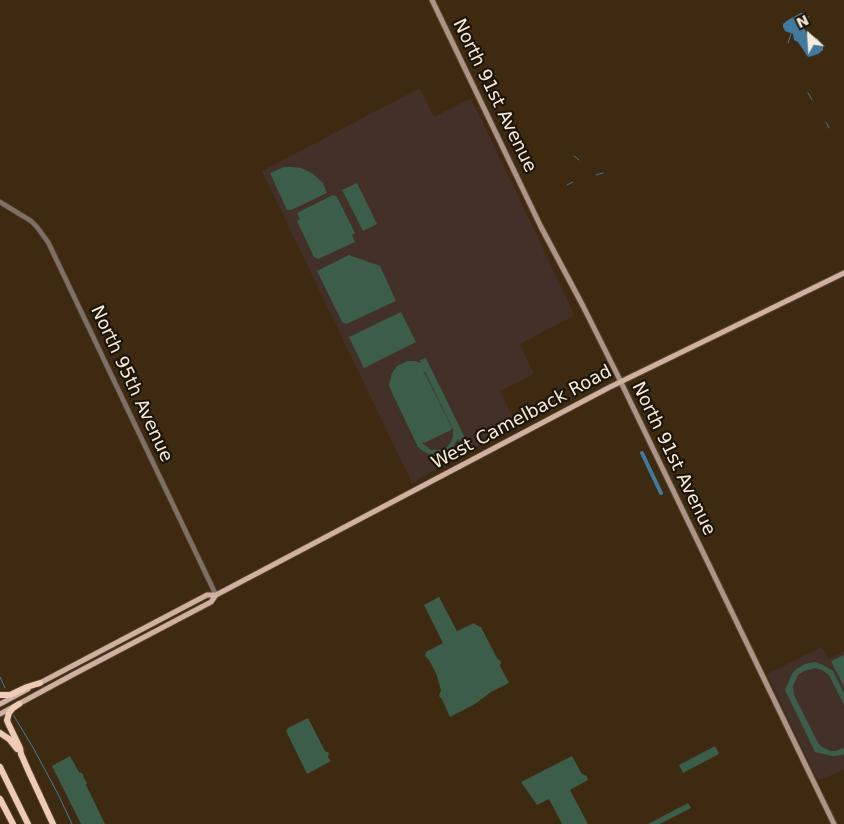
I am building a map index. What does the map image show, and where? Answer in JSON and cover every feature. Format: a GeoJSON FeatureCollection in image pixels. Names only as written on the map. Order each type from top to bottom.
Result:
{"type":"FeatureCollection","features":[{"type":"Feature","properties":{"kind":"highway"},"geometry":{"type":"LineString","coordinates":[[0,695],[10,695],[27,686],[40,683]]}},
{"type":"Feature","properties":{"kind":"highway"},"geometry":{"type":"LineString","coordinates":[[19,704],[11,711],[8,720],[38,794],[53,824]]}},
{"type":"Feature","properties":{"kind":"highway"},"geometry":{"type":"LineString","coordinates":[[0,733],[9,739],[21,754]]}},
{"type":"Feature","properties":{"kind":"highway"},"geometry":{"type":"LineString","coordinates":[[0,767],[28,824]]}},
{"type":"Feature","properties":{"kind":"highway"},"geometry":{"type":"LineString","coordinates":[[0,799],[13,824]]}},
{"type":"Feature","properties":{"kind":"main road","name":"North 91st Avenue"},"geometry":{"type":"LineString","coordinates":[[432,0],[544,233],[583,306],[834,824]]}},
{"type":"Feature","properties":{"kind":"main road","name":"West Camelback Road"},"geometry":{"type":"LineString","coordinates":[[0,714],[211,602],[216,595],[620,382],[844,273]]}},
{"type":"Feature","properties":{"kind":"main road","name":"West Camelback Road"},"geometry":{"type":"LineString","coordinates":[[0,704],[207,595],[216,595]]}},
{"type":"Feature","properties":{"kind":"main road"},"geometry":{"type":"LineString","coordinates":[[68,677],[80,667],[108,652],[114,644],[120,646],[138,637],[149,635]]}},
{"type":"Feature","properties":{"kind":"street","name":"North 95th Avenue"},"geometry":{"type":"LineString","coordinates":[[0,202],[30,221],[48,242],[216,595]]}},
{"type":"Feature","properties":{"kind":"shaded area"},"geometry":{"type":"Polygon","coordinates":[[[420,88],[434,117],[471,98],[574,316],[520,344],[534,374],[500,391],[515,423],[509,429],[412,483],[262,171],[420,88]]]}},
{"type":"Feature","properties":{"kind":"shaded area"},"geometry":{"type":"Polygon","coordinates":[[[822,647],[828,659],[844,651],[844,769],[821,780],[816,777],[767,674],[822,647]]]}},
{"type":"Feature","properties":{"kind":"green space"},"geometry":{"type":"Polygon","coordinates":[[[284,167],[301,168],[312,173],[323,183],[327,193],[291,210],[287,210],[270,173],[284,167]]]}},
{"type":"Feature","properties":{"kind":"green space"},"geometry":{"type":"Polygon","coordinates":[[[357,183],[377,224],[363,231],[342,190],[357,183]]]}},
{"type":"Feature","properties":{"kind":"green space"},"geometry":{"type":"Polygon","coordinates":[[[333,195],[337,197],[355,233],[352,235],[355,242],[318,259],[314,257],[297,221],[300,219],[297,213],[333,195]]]}},
{"type":"Feature","properties":{"kind":"green space"},"geometry":{"type":"Polygon","coordinates":[[[349,255],[380,266],[396,301],[346,324],[342,322],[317,271],[349,255]]]}},
{"type":"Feature","properties":{"kind":"green space"},"geometry":{"type":"Polygon","coordinates":[[[401,312],[416,342],[364,368],[349,337],[401,312]]]}},
{"type":"Feature","properties":{"kind":"green space"},"geometry":{"type":"Polygon","coordinates":[[[426,358],[465,438],[459,441],[458,439],[452,448],[441,455],[429,454],[418,447],[389,385],[392,373],[397,366],[408,361],[421,363],[420,360],[426,358]],[[425,372],[423,373],[452,428],[422,443],[431,450],[440,450],[447,447],[453,436],[453,429],[425,372]]]}},
{"type":"Feature","properties":{"kind":"green space"},"geometry":{"type":"Polygon","coordinates":[[[439,597],[457,631],[474,623],[481,627],[501,662],[500,666],[509,683],[450,717],[439,696],[441,690],[436,673],[425,656],[426,652],[443,643],[424,605],[439,597]]]}},
{"type":"Feature","properties":{"kind":"green space"},"geometry":{"type":"Polygon","coordinates":[[[844,655],[844,687],[831,661],[844,655]]]}},
{"type":"Feature","properties":{"kind":"green space"},"geometry":{"type":"Polygon","coordinates":[[[815,662],[833,671],[844,693],[844,705],[829,675],[815,668],[798,675],[793,686],[794,695],[818,743],[831,751],[844,748],[843,755],[832,756],[815,752],[785,690],[795,670],[805,664],[815,662]]]}},
{"type":"Feature","properties":{"kind":"green space"},"geometry":{"type":"Polygon","coordinates":[[[308,718],[325,751],[329,753],[328,757],[331,761],[307,774],[286,731],[288,728],[308,718]]]}},
{"type":"Feature","properties":{"kind":"green space"},"geometry":{"type":"Polygon","coordinates":[[[715,746],[719,754],[683,773],[679,765],[715,746]]]}},
{"type":"Feature","properties":{"kind":"green space"},"geometry":{"type":"Polygon","coordinates":[[[70,756],[79,772],[83,774],[86,785],[105,824],[81,824],[52,766],[70,756]]]}},
{"type":"Feature","properties":{"kind":"green space"},"geometry":{"type":"Polygon","coordinates":[[[572,756],[582,774],[587,776],[588,780],[570,790],[588,824],[562,824],[549,799],[537,805],[521,782],[572,756]]]}},
{"type":"Feature","properties":{"kind":"green space"},"geometry":{"type":"Polygon","coordinates":[[[688,803],[691,808],[660,824],[648,824],[688,803]]]}},
{"type":"Feature","properties":{"kind":"water"},"geometry":{"type":"Polygon","coordinates":[[[801,13],[806,15],[800,20],[807,34],[818,39],[823,46],[823,50],[818,54],[808,57],[798,42],[794,40],[793,34],[785,31],[783,27],[783,24],[788,20],[801,13]]]}},
{"type":"Feature","properties":{"kind":"waterway"},"geometry":{"type":"LineString","coordinates":[[801,21],[809,17]]}},
{"type":"Feature","properties":{"kind":"waterway"},"geometry":{"type":"LineString","coordinates":[[788,43],[791,34]]}},
{"type":"Feature","properties":{"kind":"waterway"},"geometry":{"type":"LineString","coordinates":[[808,93],[812,100]]}},
{"type":"Feature","properties":{"kind":"waterway"},"geometry":{"type":"LineString","coordinates":[[826,122],[829,128]]}},
{"type":"Feature","properties":{"kind":"waterway"},"geometry":{"type":"LineString","coordinates":[[574,156],[579,160]]}},
{"type":"Feature","properties":{"kind":"waterway"},"geometry":{"type":"LineString","coordinates":[[596,175],[603,173]]}},
{"type":"Feature","properties":{"kind":"waterway"},"geometry":{"type":"LineString","coordinates":[[567,185],[573,182]]}},
{"type":"Feature","properties":{"kind":"waterway"},"geometry":{"type":"LineString","coordinates":[[642,453],[661,493]]}},
{"type":"Feature","properties":{"kind":"waterway"},"geometry":{"type":"LineString","coordinates":[[0,677],[5,688]]}},
{"type":"Feature","properties":{"kind":"waterway"},"geometry":{"type":"LineString","coordinates":[[14,716],[35,751],[72,824]]}}]}
